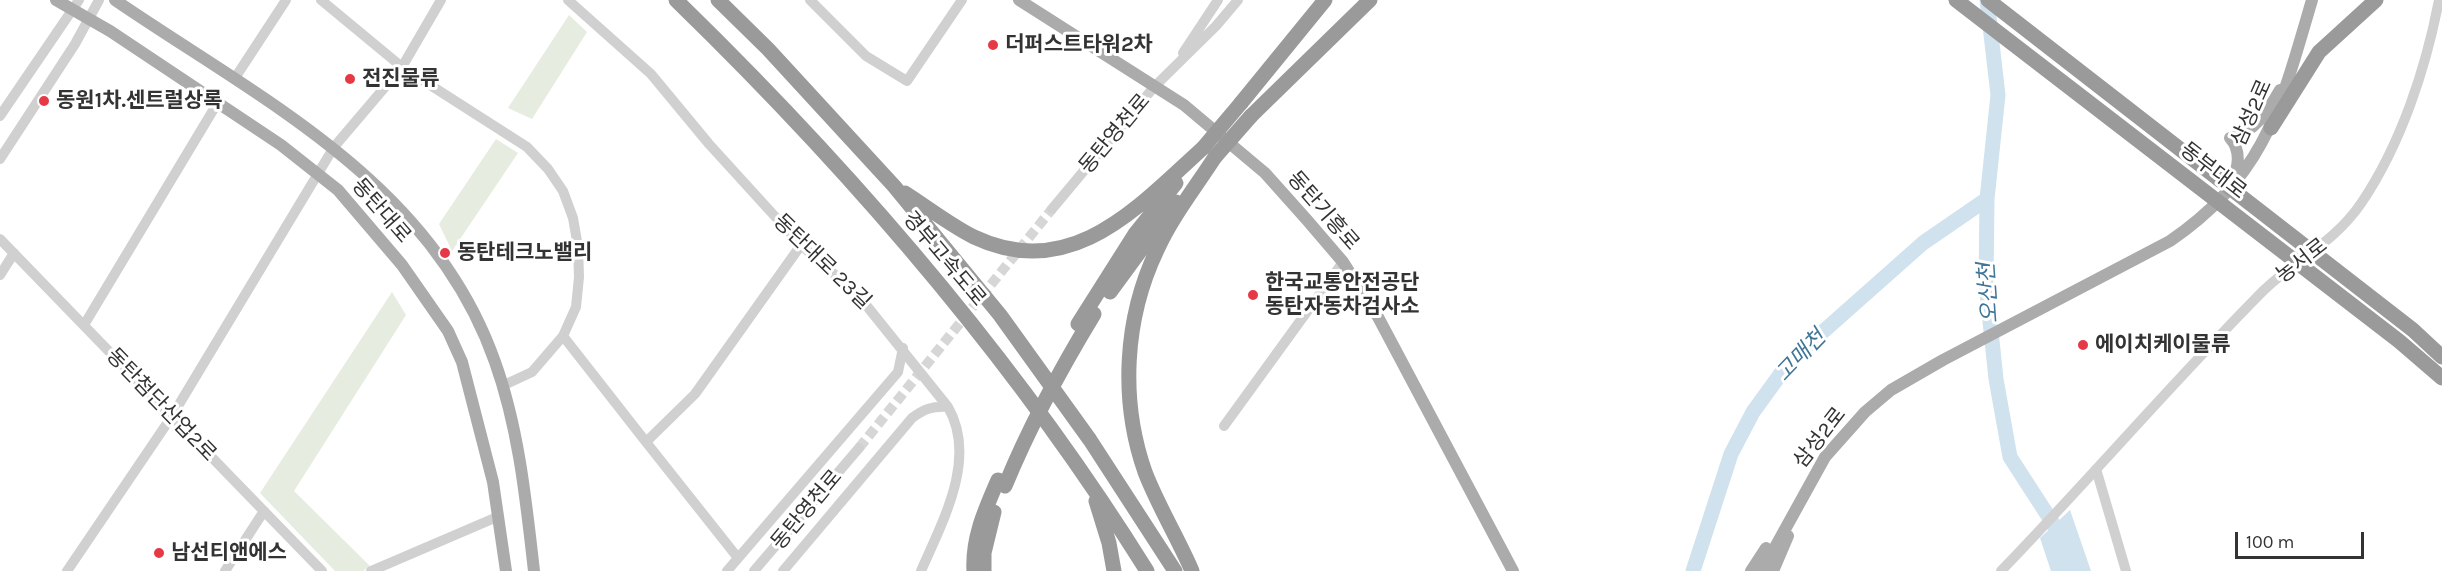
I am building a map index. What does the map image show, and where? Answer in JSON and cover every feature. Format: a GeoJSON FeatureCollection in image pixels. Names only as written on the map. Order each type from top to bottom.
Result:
{"type":"FeatureCollection","features":[{"type":"Feature","properties":{"kind":"highway","name":"경부고속도로"},"geometry":{"type":"LineString","coordinates":[[676,0],[744,66],[936,280],[1090,484],[1147,571]]}},
{"type":"Feature","properties":{"kind":"highway","name":"경부고속도로"},"geometry":{"type":"LineString","coordinates":[[718,0],[768,49],[894,186],[1007,325],[1090,440],[1175,571]]}},
{"type":"Feature","properties":{"kind":"highway"},"geometry":{"type":"LineString","coordinates":[[984,571],[989,529],[1001,483],[1055,379],[1094,314],[1209,153],[1241,103],[1325,0]]}},
{"type":"Feature","properties":{"kind":"highway"},"geometry":{"type":"LineString","coordinates":[[894,186],[973,236],[991,244],[1018,250],[1047,249],[1078,244],[1113,226],[1209,153],[1251,116],[1370,0]]}},
{"type":"Feature","properties":{"kind":"highway","name":"동부대로"},"geometry":{"type":"LineString","coordinates":[[1956,0],[2399,340],[2442,378]]}},
{"type":"Feature","properties":{"kind":"highway","name":"동부대로"},"geometry":{"type":"LineString","coordinates":[[1988,0],[2413,330],[2442,357]]}},
{"type":"Feature","properties":{"kind":"highway"},"geometry":{"type":"LineString","coordinates":[[2271,128],[2319,52],[2376,0]]}},
{"type":"Feature","properties":{"kind":"highway"},"geometry":{"type":"LineString","coordinates":[[974,571],[973,555],[978,531],[1048,374],[1135,234],[1209,153]]}},
{"type":"Feature","properties":{"kind":"highway"},"geometry":{"type":"LineString","coordinates":[[1192,571],[1146,474],[1132,428],[1128,399],[1129,371],[1140,292],[1157,250],[1209,153]]}},
{"type":"Feature","properties":{"kind":"highway"},"geometry":{"type":"LineString","coordinates":[[1090,484],[1109,543],[1114,571]]}},
{"type":"Feature","properties":{"kind":"main road","name":"동탄대로"},"geometry":{"type":"LineString","coordinates":[[56,0],[75,5],[89,19],[261,130],[338,190],[402,265],[448,331],[462,362],[477,413],[506,571]]}},
{"type":"Feature","properties":{"kind":"main road","name":"동탄대로"},"geometry":{"type":"LineString","coordinates":[[115,0],[282,108],[334,147],[402,210],[452,278],[485,338],[502,386],[520,463],[534,571]]}},
{"type":"Feature","properties":{"kind":"main road","name":"동탄기흥로"},"geometry":{"type":"LineString","coordinates":[[1019,0],[1184,105],[1265,173],[1343,262],[1378,316],[1513,571]]}},
{"type":"Feature","properties":{"kind":"main road"},"geometry":{"type":"LineString","coordinates":[[2228,191],[2238,160],[2238,150],[2230,138],[2248,131],[2256,124],[2292,70],[2304,0]]}},
{"type":"Feature","properties":{"kind":"main road","name":"삼성2로"},"geometry":{"type":"LineString","coordinates":[[1762,571],[1811,479],[1840,437],[1864,412],[1891,390],[1943,360],[2170,242],[2196,223],[2228,191],[2247,170],[2271,128],[2292,70],[2312,0]]}},
{"type":"Feature","properties":{"kind":"main road"},"geometry":{"type":"LineString","coordinates":[[1751,571],[1811,479]]}},
{"type":"Feature","properties":{"kind":"main road"},"geometry":{"type":"LineString","coordinates":[[1773,571],[1811,479]]}},
{"type":"Feature","properties":{"kind":"street"},"geometry":{"type":"LineString","coordinates":[[0,159],[99,0]]}},
{"type":"Feature","properties":{"kind":"street"},"geometry":{"type":"LineString","coordinates":[[235,78],[286,0]]}},
{"type":"Feature","properties":{"kind":"street"},"geometry":{"type":"LineString","coordinates":[[321,0],[402,67],[528,147],[563,191],[573,218],[579,277],[576,307],[563,336],[532,372],[502,386]]}},
{"type":"Feature","properties":{"kind":"street"},"geometry":{"type":"LineString","coordinates":[[67,571],[172,416],[334,147],[345,131],[402,67],[441,0]]}},
{"type":"Feature","properties":{"kind":"street","name":"동탄대로 23길"},"geometry":{"type":"LineString","coordinates":[[568,0],[651,74],[709,144],[801,245],[858,295],[903,348],[948,407],[955,420],[960,458],[943,520],[921,571]]}},
{"type":"Feature","properties":{"kind":"street"},"geometry":{"type":"LineString","coordinates":[[810,0],[866,57],[907,81],[962,0]]}},
{"type":"Feature","properties":{"kind":"street"},"geometry":{"type":"LineString","coordinates":[[1175,66],[1206,14],[1218,0]]}},
{"type":"Feature","properties":{"kind":"street"},"geometry":{"type":"LineString","coordinates":[[1175,66],[1216,26],[1238,0]]}},
{"type":"Feature","properties":{"kind":"street","name":"농서로"},"geometry":{"type":"LineString","coordinates":[[2001,571],[2264,290],[2343,229],[2377,174],[2413,98],[2431,44],[2439,0]]}},
{"type":"Feature","properties":{"kind":"street"},"geometry":{"type":"LineString","coordinates":[[0,116],[75,5]]}},
{"type":"Feature","properties":{"kind":"street","name":"동탄영천로"},"geometry":{"type":"LineString","coordinates":[[1052,209],[1154,87],[1175,66]]}},
{"type":"Feature","properties":{"kind":"street"},"geometry":{"type":"LineString","coordinates":[[84,325],[218,102]]}},
{"type":"Feature","properties":{"kind":"street","name":"동탄첨단산업2로"},"geometry":{"type":"LineString","coordinates":[[0,239],[322,571]]}},
{"type":"Feature","properties":{"kind":"street"},"geometry":{"type":"LineString","coordinates":[[646,442],[695,394],[801,245]]}},
{"type":"Feature","properties":{"kind":"street"},"geometry":{"type":"LineString","coordinates":[[0,275],[14,254]]}},
{"type":"Feature","properties":{"kind":"street"},"geometry":{"type":"LineString","coordinates":[[1224,426],[1343,262]]}},
{"type":"Feature","properties":{"kind":"street"},"geometry":{"type":"LineString","coordinates":[[563,336],[738,558]]}},
{"type":"Feature","properties":{"kind":"street"},"geometry":{"type":"LineString","coordinates":[[727,571],[898,372],[903,348]]}},
{"type":"Feature","properties":{"kind":"street"},"geometry":{"type":"LineString","coordinates":[[783,571],[912,418],[923,409],[935,406],[948,407]]}},
{"type":"Feature","properties":{"kind":"street","name":"동탄영천로"},"geometry":{"type":"LineString","coordinates":[[754,571],[859,448]]}},
{"type":"Feature","properties":{"kind":"street"},"geometry":{"type":"LineString","coordinates":[[2093,473],[2126,571]]}},
{"type":"Feature","properties":{"kind":"street"},"geometry":{"type":"LineString","coordinates":[[225,571],[264,512]]}},
{"type":"Feature","properties":{"kind":"street"},"geometry":{"type":"LineString","coordinates":[[371,571],[497,517]]}},
{"type":"Feature","properties":{"kind":"shaded area"},"geometry":{"type":"Polygon","coordinates":[[[569,15],[587,32],[532,119],[508,108],[569,15]]]}},
{"type":"Feature","properties":{"kind":"shaded area"},"geometry":{"type":"Polygon","coordinates":[[[496,139],[518,153],[452,251],[439,224],[496,139]]]}},
{"type":"Feature","properties":{"kind":"shaded area"},"geometry":{"type":"Polygon","coordinates":[[[392,292],[406,315],[294,491],[370,566],[363,571],[335,571],[260,493],[392,292]]]}},
{"type":"Feature","properties":{"kind":"water"},"geometry":{"type":"Polygon","coordinates":[[[2070,510],[2091,571],[2051,571],[2040,538],[2070,510]]]}},
{"type":"Feature","properties":{"kind":"waterway","name":"오산천"},"geometry":{"type":"LineString","coordinates":[[1987,0],[1998,95],[1987,199],[1986,283],[1996,379],[2010,457],[2054,525],[2069,571]]}},
{"type":"Feature","properties":{"kind":"waterway","name":"고매천"},"geometry":{"type":"LineString","coordinates":[[1693,571],[1731,454],[1753,412],[1790,361],[1923,243],[1987,199]]}},
{"type":"Feature","properties":{"kind":"tunnel"},"geometry":{"type":"LineString","coordinates":[[859,448],[1052,209]]}},
{"type":"Feature","properties":{"kind":"place","name":"더퍼스트타워2차"},"geometry":{"type":"Point","coordinates":[993,45]}},
{"type":"Feature","properties":{"kind":"place","name":"전진물류"},"geometry":{"type":"Point","coordinates":[350,79]}},
{"type":"Feature","properties":{"kind":"place","name":"동원1차.센트럴상록"},"geometry":{"type":"Point","coordinates":[44,101]}},
{"type":"Feature","properties":{"kind":"place","name":"동탄테크노밸리"},"geometry":{"type":"Point","coordinates":[445,253]}},
{"type":"Feature","properties":{"kind":"place","name":"한국교통안전공단 동탄자동차검사소"},"geometry":{"type":"Point","coordinates":[1253,295]}},
{"type":"Feature","properties":{"kind":"place","name":"에이치케이물류"},"geometry":{"type":"Point","coordinates":[2083,345]}},
{"type":"Feature","properties":{"kind":"place","name":"남선티앤에스"},"geometry":{"type":"Point","coordinates":[159,553]}}]}
